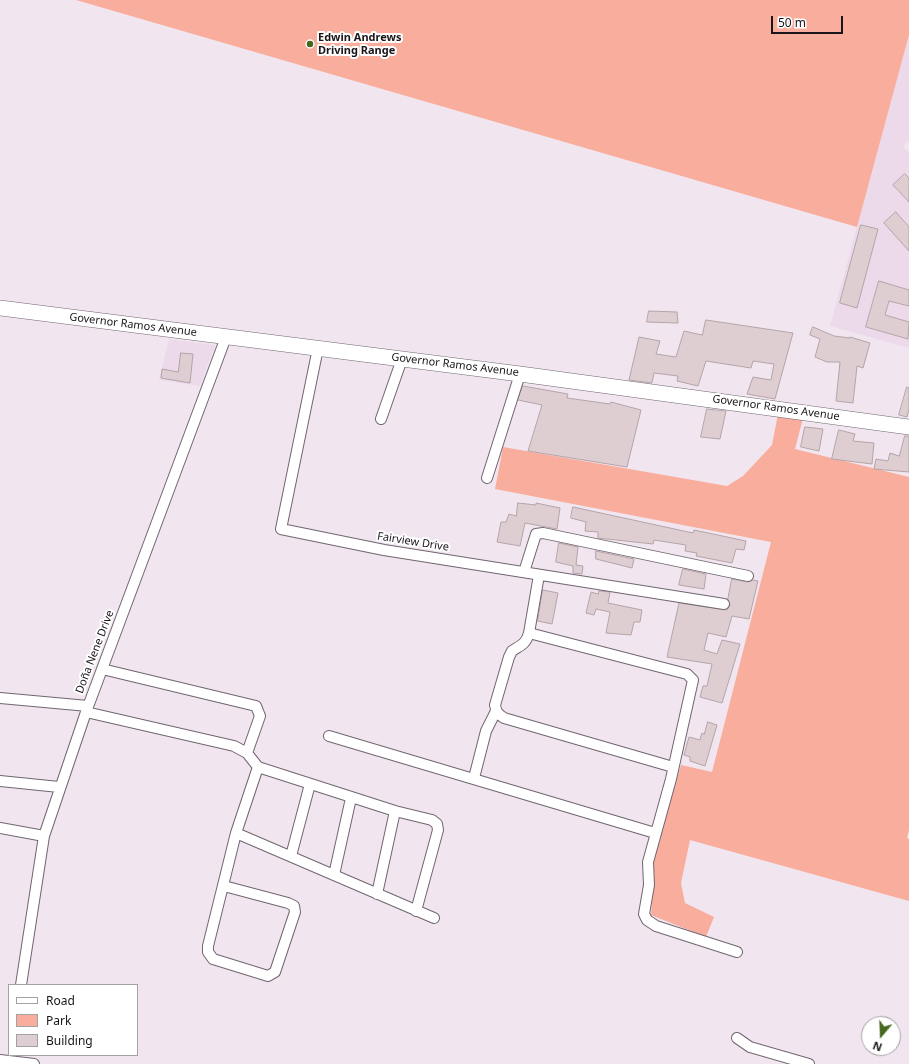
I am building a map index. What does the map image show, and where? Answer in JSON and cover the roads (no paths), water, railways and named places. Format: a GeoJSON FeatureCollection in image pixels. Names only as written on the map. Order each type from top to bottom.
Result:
{"type":"FeatureCollection","features":[{"type":"Feature","properties":{"kind":"main road","name":"Governor Ramos Avenue"},"geometry":{"type":"LineString","coordinates":[[0,308],[402,358],[909,426]]}},
{"type":"Feature","properties":{"kind":"street","name":"Doña Nene Drive"},"geometry":{"type":"LineString","coordinates":[[21,984],[44,836],[59,787],[226,337]]}},
{"type":"Feature","properties":{"kind":"street","name":"Fairview Drive"},"geometry":{"type":"LineString","coordinates":[[318,348],[281,528],[384,550],[724,604]]}},
{"type":"Feature","properties":{"kind":"street"},"geometry":{"type":"LineString","coordinates":[[381,419],[402,358]]}},
{"type":"Feature","properties":{"kind":"street"},"geometry":{"type":"LineString","coordinates":[[487,478],[520,374]]}},
{"type":"Feature","properties":{"kind":"street"},"geometry":{"type":"LineString","coordinates":[[524,572],[536,534],[543,533],[748,576]]}},
{"type":"Feature","properties":{"kind":"street"},"geometry":{"type":"LineString","coordinates":[[474,778],[486,731],[496,711],[495,705],[512,651],[523,646],[527,640],[539,575]]}},
{"type":"Feature","properties":{"kind":"street"},"geometry":{"type":"LineString","coordinates":[[529,633],[687,674],[691,677],[693,683],[648,862],[649,885],[644,914],[647,920],[656,926],[737,952]]}},
{"type":"Feature","properties":{"kind":"street"},"geometry":{"type":"LineString","coordinates":[[102,669],[256,706],[259,710],[260,716],[247,753]]}},
{"type":"Feature","properties":{"kind":"street"},"geometry":{"type":"LineString","coordinates":[[0,698],[87,709],[234,746],[247,753],[258,767],[351,798],[432,820],[437,824],[438,830],[416,911]]}},
{"type":"Feature","properties":{"kind":"street"},"geometry":{"type":"LineString","coordinates":[[496,711],[504,718],[673,767]]}},
{"type":"Feature","properties":{"kind":"street"},"geometry":{"type":"LineString","coordinates":[[330,736],[655,833]]}},
{"type":"Feature","properties":{"kind":"street"},"geometry":{"type":"LineString","coordinates":[[224,886],[288,903],[294,906],[295,912],[275,972],[272,975],[268,976],[213,959],[208,952],[208,946],[236,833],[258,767]]}},
{"type":"Feature","properties":{"kind":"street"},"geometry":{"type":"LineString","coordinates":[[0,781],[59,787]]}},
{"type":"Feature","properties":{"kind":"street"},"geometry":{"type":"LineString","coordinates":[[291,856],[310,784]]}},
{"type":"Feature","properties":{"kind":"street"},"geometry":{"type":"LineString","coordinates":[[334,875],[351,798]]}},
{"type":"Feature","properties":{"kind":"street"},"geometry":{"type":"LineString","coordinates":[[377,894],[395,811]]}},
{"type":"Feature","properties":{"kind":"street"},"geometry":{"type":"LineString","coordinates":[[0,828],[44,836]]}},
{"type":"Feature","properties":{"kind":"street"},"geometry":{"type":"LineString","coordinates":[[236,833],[434,918]]}},
{"type":"Feature","properties":{"kind":"street"},"geometry":{"type":"LineString","coordinates":[[737,1038],[750,1047],[809,1064]]}},
{"type":"Feature","properties":{"kind":"street"},"geometry":{"type":"LineString","coordinates":[[0,1060],[31,1064]]}},
{"type":"Feature","properties":{"kind":"place","name":"Edwin Andrews Driving Range"},"geometry":{"type":"Point","coordinates":[310,44]}}]}
